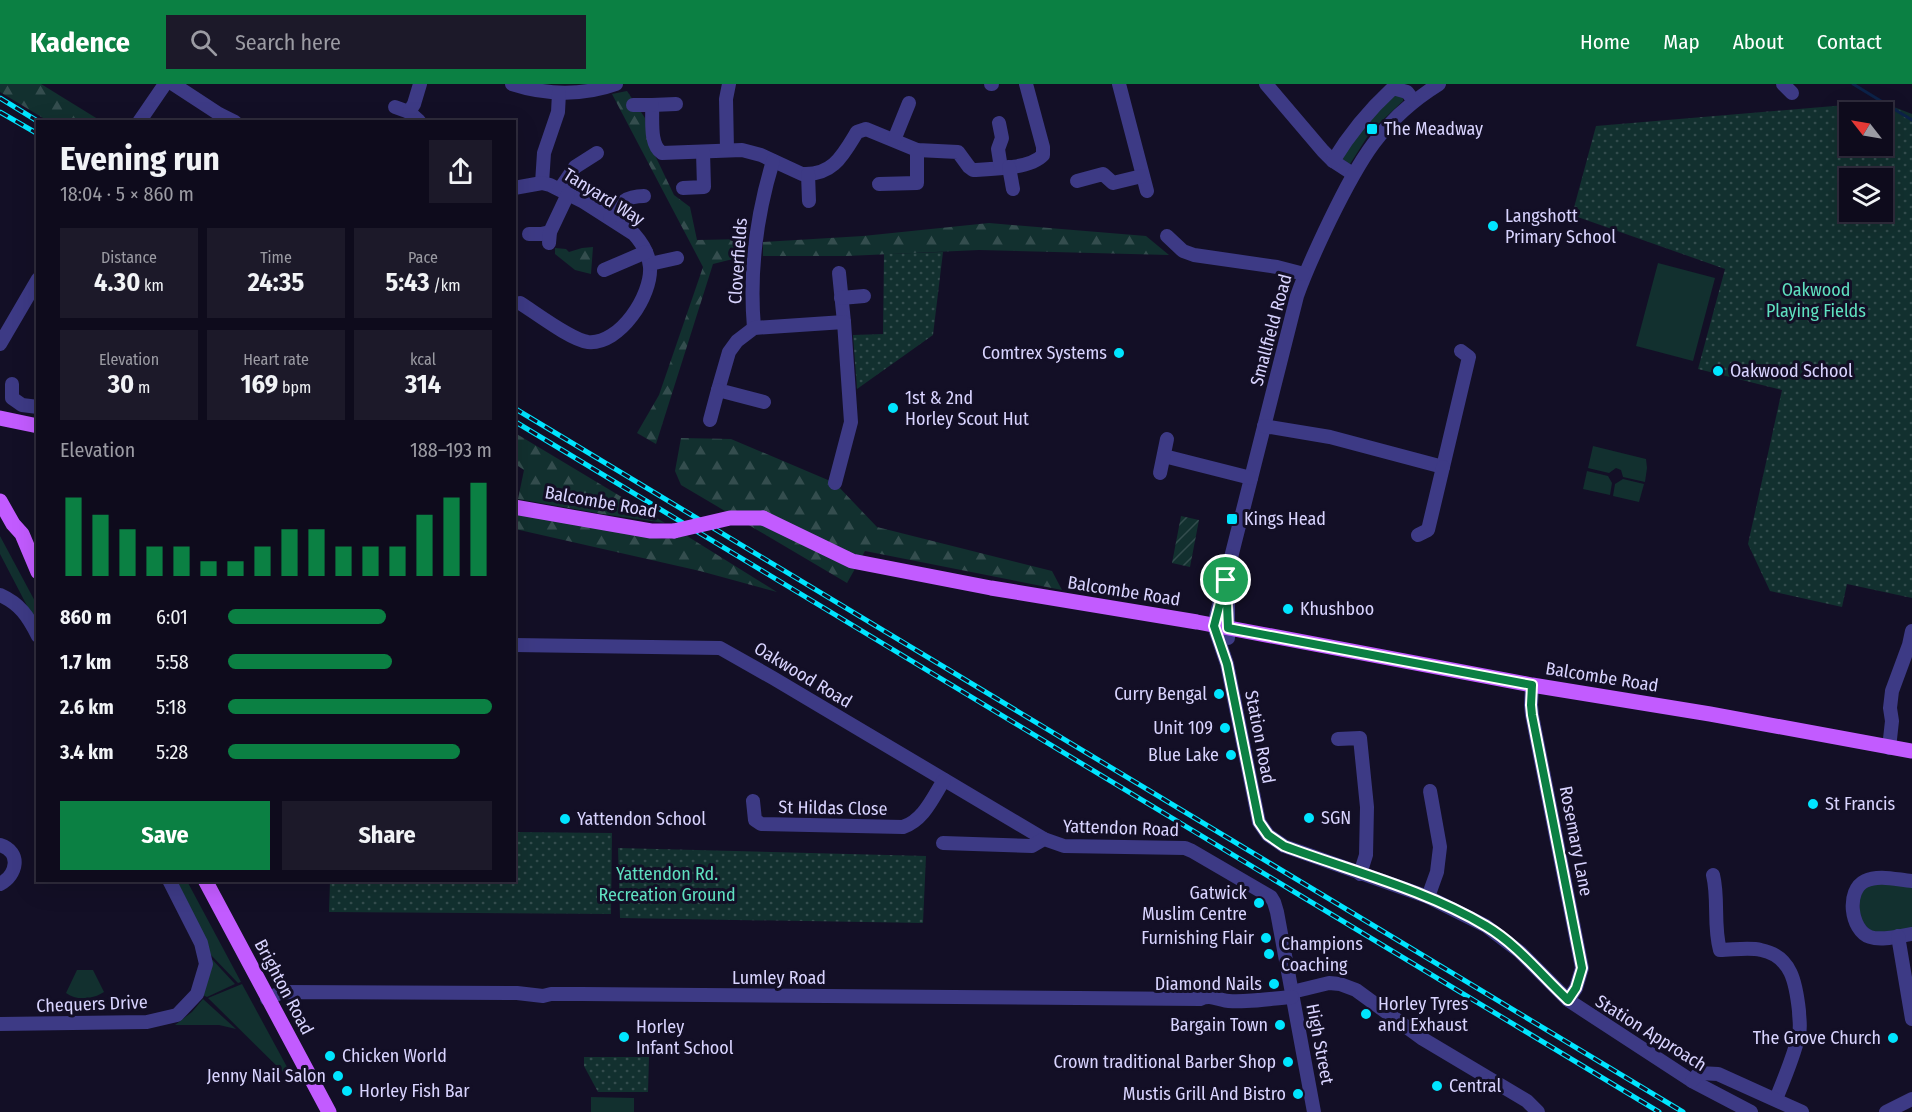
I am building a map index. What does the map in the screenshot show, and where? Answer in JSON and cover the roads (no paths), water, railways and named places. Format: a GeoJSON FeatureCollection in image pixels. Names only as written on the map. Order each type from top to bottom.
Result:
{"type":"FeatureCollection","features":[{"type":"Feature","properties":{"kind":"main road"},"geometry":{"type":"LineString","coordinates":[[0,418],[36,426]]}},
{"type":"Feature","properties":{"kind":"main road"},"geometry":{"type":"LineString","coordinates":[[2,507],[22,534],[36,567]]}},
{"type":"Feature","properties":{"kind":"main road","name":"Balcombe Road"},"geometry":{"type":"LineString","coordinates":[[516,507],[651,531],[674,531],[730,518],[763,518],[852,561],[1532,685],[1710,714],[1912,751]]}},
{"type":"Feature","properties":{"kind":"main road"},"geometry":{"type":"LineString","coordinates":[[22,534],[36,540]]}},
{"type":"Feature","properties":{"kind":"main road","name":"Brighton Road"},"geometry":{"type":"LineString","coordinates":[[206,882],[329,1112]]}},
{"type":"Feature","properties":{"kind":"street"},"geometry":{"type":"LineString","coordinates":[[140,120],[165,84]]}},
{"type":"Feature","properties":{"kind":"street"},"geometry":{"type":"LineString","coordinates":[[173,84],[231,120]]}},
{"type":"Feature","properties":{"kind":"street"},"geometry":{"type":"LineString","coordinates":[[394,106],[414,116],[414,104],[420,84]]}},
{"type":"Feature","properties":{"kind":"street"},"geometry":{"type":"LineString","coordinates":[[512,84],[559,93],[597,90],[616,84]]}},
{"type":"Feature","properties":{"kind":"street"},"geometry":{"type":"LineString","coordinates":[[728,150],[726,99],[729,84]]}},
{"type":"Feature","properties":{"kind":"street"},"geometry":{"type":"LineString","coordinates":[[652,105],[654,144],[663,153],[728,150],[752,152],[802,174],[808,174],[823,171],[837,163],[860,130],[866,129],[917,150],[958,152],[973,170],[1005,168],[1040,158],[1043,154],[1026,84]]}},
{"type":"Feature","properties":{"kind":"street"},"geometry":{"type":"LineString","coordinates":[[1119,84],[1146,191]]}},
{"type":"Feature","properties":{"kind":"street"},"geometry":{"type":"LineString","coordinates":[[1266,84],[1332,161],[1353,174]]}},
{"type":"Feature","properties":{"kind":"street","name":"Smallfield Road"},"geometry":{"type":"LineString","coordinates":[[1221,627],[1226,580],[1304,274],[1353,174],[1372,143],[1414,101],[1439,84]]}},
{"type":"Feature","properties":{"kind":"street"},"geometry":{"type":"LineString","coordinates":[[1332,161],[1348,136],[1370,109],[1393,88],[1407,92],[1414,101]]}},
{"type":"Feature","properties":{"kind":"street"},"geometry":{"type":"LineString","coordinates":[[542,183],[544,153],[558,112],[559,93]]}},
{"type":"Feature","properties":{"kind":"street"},"geometry":{"type":"LineString","coordinates":[[894,140],[909,103]]}},
{"type":"Feature","properties":{"kind":"street"},"geometry":{"type":"LineString","coordinates":[[633,105],[676,104]]}},
{"type":"Feature","properties":{"kind":"street"},"geometry":{"type":"LineString","coordinates":[[999,123],[1002,138],[998,149],[1013,189]]}},
{"type":"Feature","properties":{"kind":"street"},"geometry":{"type":"LineString","coordinates":[[879,184],[917,183],[917,150]]}},
{"type":"Feature","properties":{"kind":"street"},"geometry":{"type":"LineString","coordinates":[[683,188],[704,188],[703,152]]}},
{"type":"Feature","properties":{"kind":"street"},"geometry":{"type":"LineString","coordinates":[[529,234],[541,234],[549,238],[564,191],[575,167],[597,153]]}},
{"type":"Feature","properties":{"kind":"street","name":"Cloverfields"},"geometry":{"type":"LineString","coordinates":[[773,161],[758,215],[752,284],[754,328],[844,322]]}},
{"type":"Feature","properties":{"kind":"street"},"geometry":{"type":"LineString","coordinates":[[808,174],[809,201]]}},
{"type":"Feature","properties":{"kind":"street"},"geometry":{"type":"LineString","coordinates":[[1077,181],[1103,174],[1113,183],[1142,176]]}},
{"type":"Feature","properties":{"kind":"street","name":"Tanyard Way"},"geometry":{"type":"LineString","coordinates":[[516,188],[542,183],[564,191],[634,234],[648,258]]}},
{"type":"Feature","properties":{"kind":"street"},"geometry":{"type":"LineString","coordinates":[[610,218],[626,198],[644,196]]}},
{"type":"Feature","properties":{"kind":"street"},"geometry":{"type":"LineString","coordinates":[[1167,236],[1183,251],[1194,255],[1277,267],[1304,274]]}},
{"type":"Feature","properties":{"kind":"street"},"geometry":{"type":"LineString","coordinates":[[604,270],[648,258],[677,258]]}},
{"type":"Feature","properties":{"kind":"street"},"geometry":{"type":"LineString","coordinates":[[520,303],[576,338],[590,343],[605,340],[622,329],[637,306],[649,282],[648,258]]}},
{"type":"Feature","properties":{"kind":"street"},"geometry":{"type":"LineString","coordinates":[[835,483],[851,422],[839,273]]}},
{"type":"Feature","properties":{"kind":"street"},"geometry":{"type":"LineString","coordinates":[[0,344],[32,302],[36,287]]}},
{"type":"Feature","properties":{"kind":"street"},"geometry":{"type":"LineString","coordinates":[[841,298],[864,296]]}},
{"type":"Feature","properties":{"kind":"street"},"geometry":{"type":"LineString","coordinates":[[710,420],[729,352],[737,341],[754,328]]}},
{"type":"Feature","properties":{"kind":"street"},"geometry":{"type":"LineString","coordinates":[[1423,533],[1443,467],[1465,354]]}},
{"type":"Feature","properties":{"kind":"street"},"geometry":{"type":"LineString","coordinates":[[12,384],[12,398],[22,405],[36,407]]}},
{"type":"Feature","properties":{"kind":"street"},"geometry":{"type":"LineString","coordinates":[[718,390],[764,402]]}},
{"type":"Feature","properties":{"kind":"street"},"geometry":{"type":"LineString","coordinates":[[1264,426],[1330,437],[1443,467]]}},
{"type":"Feature","properties":{"kind":"street"},"geometry":{"type":"LineString","coordinates":[[1160,473],[1167,440]]}},
{"type":"Feature","properties":{"kind":"street"},"geometry":{"type":"LineString","coordinates":[[1164,456],[1251,478]]}},
{"type":"Feature","properties":{"kind":"street"},"geometry":{"type":"LineString","coordinates":[[0,595],[14,601],[21,608],[36,633]]}},
{"type":"Feature","properties":{"kind":"street","name":"Station Road"},"geometry":{"type":"LineString","coordinates":[[1221,627],[1259,822],[1268,835],[1284,846]]}},
{"type":"Feature","properties":{"kind":"street"},"geometry":{"type":"LineString","coordinates":[[1889,748],[1892,691],[1912,631]]}},
{"type":"Feature","properties":{"kind":"street","name":"Oakwood Road"},"geometry":{"type":"LineString","coordinates":[[516,645],[720,648],[1044,839]]}},
{"type":"Feature","properties":{"kind":"street","name":"Rosemary Lane"},"geometry":{"type":"LineString","coordinates":[[1532,685],[1532,715],[1582,968],[1576,988],[1568,1000]]}},
{"type":"Feature","properties":{"kind":"street"},"geometry":{"type":"LineString","coordinates":[[1338,739],[1360,738],[1367,807],[1366,855],[1360,874]]}},
{"type":"Feature","properties":{"kind":"street","name":"St Hildas Close"},"geometry":{"type":"LineString","coordinates":[[753,801],[755,820],[761,824],[903,827],[910,825],[922,815],[944,780]]}},
{"type":"Feature","properties":{"kind":"street"},"geometry":{"type":"LineString","coordinates":[[1428,897],[1437,872],[1440,847],[1430,791]]}},
{"type":"Feature","properties":{"kind":"street","name":"Yattendon Road"},"geometry":{"type":"LineString","coordinates":[[944,843],[1032,846],[1044,839],[1064,846],[1189,849],[1271,897],[1275,902],[1277,912]]}},
{"type":"Feature","properties":{"kind":"street"},"geometry":{"type":"LineString","coordinates":[[0,845],[10,850],[15,862],[10,876],[0,884]]}},
{"type":"Feature","properties":{"kind":"street","name":"Station Approach"},"geometry":{"type":"LineString","coordinates":[[1284,846],[1428,897],[1486,926],[1520,952],[1568,1000],[1692,1081],[1751,1112]]}},
{"type":"Feature","properties":{"kind":"street"},"geometry":{"type":"LineString","coordinates":[[1912,881],[1877,878],[1866,880],[1854,893],[1857,923],[1861,931],[1869,937],[1905,935],[1912,1019]]}},
{"type":"Feature","properties":{"kind":"street","name":"Chequers Drive"},"geometry":{"type":"LineString","coordinates":[[0,1024],[147,1022],[177,1015],[197,994],[206,964],[201,943],[171,882]]}},
{"type":"Feature","properties":{"kind":"street"},"geometry":{"type":"LineString","coordinates":[[1717,884],[1717,940],[1720,950],[1761,949],[1769,952],[1782,959],[1795,982],[1800,1031],[1789,1070],[1776,1098]]}},
{"type":"Feature","properties":{"kind":"street","name":"High Street"},"geometry":{"type":"LineString","coordinates":[[1277,912],[1314,1112]]}},
{"type":"Feature","properties":{"kind":"street","name":"Lumley Road"},"geometry":{"type":"LineString","coordinates":[[267,999],[282,992],[517,993],[543,996],[581,994],[1200,999],[1205,996],[1222,1000],[1265,1000],[1329,983],[1356,990],[1423,1039],[1527,1101],[1538,1112]]}},
{"type":"Feature","properties":{"kind":"street"},"geometry":{"type":"LineString","coordinates":[[1692,1081],[1699,1073],[1718,1074],[1776,1098],[1802,1112]]}},
{"type":"Feature","properties":{"kind":"street"},"geometry":{"type":"LineString","coordinates":[[1886,1112],[1912,1099]]}},
{"type":"Feature","properties":{"kind":"waterway"},"geometry":{"type":"LineString","coordinates":[[1853,84],[1912,120]]}},
{"type":"Feature","properties":{"kind":"railway"},"geometry":{"type":"LineString","coordinates":[[0,98],[36,120]]}},
{"type":"Feature","properties":{"kind":"railway"},"geometry":{"type":"LineString","coordinates":[[0,112],[36,133]]}},
{"type":"Feature","properties":{"kind":"railway"},"geometry":{"type":"LineString","coordinates":[[516,409],[1683,1112]]}},
{"type":"Feature","properties":{"kind":"railway"},"geometry":{"type":"LineString","coordinates":[[516,422],[1659,1112]]}},
{"type":"Feature","properties":{"kind":"place","name":"The Meadway"},"geometry":{"type":"Point","coordinates":[1372,129]}},
{"type":"Feature","properties":{"kind":"place","name":"Langshott Primary School"},"geometry":{"type":"Point","coordinates":[1493,226]}},
{"type":"Feature","properties":{"kind":"place","name":"Comtrex Systems"},"geometry":{"type":"Point","coordinates":[1119,353]}},
{"type":"Feature","properties":{"kind":"place","name":"Oakwood School"},"geometry":{"type":"Point","coordinates":[1718,371]}},
{"type":"Feature","properties":{"kind":"place","name":"1st & 2nd Horley Scout Hut"},"geometry":{"type":"Point","coordinates":[893,408]}},
{"type":"Feature","properties":{"kind":"place","name":"Kings Head"},"geometry":{"type":"Point","coordinates":[1232,519]}},
{"type":"Feature","properties":{"kind":"place","name":"Khushboo"},"geometry":{"type":"Point","coordinates":[1288,609]}},
{"type":"Feature","properties":{"kind":"place","name":"Curry Bengal"},"geometry":{"type":"Point","coordinates":[1219,694]}},
{"type":"Feature","properties":{"kind":"place","name":"Unit 109"},"geometry":{"type":"Point","coordinates":[1225,728]}},
{"type":"Feature","properties":{"kind":"place","name":"Blue Lake"},"geometry":{"type":"Point","coordinates":[1231,755]}},
{"type":"Feature","properties":{"kind":"place","name":"St Francis"},"geometry":{"type":"Point","coordinates":[1813,804]}},
{"type":"Feature","properties":{"kind":"place","name":"SGN"},"geometry":{"type":"Point","coordinates":[1309,818]}},
{"type":"Feature","properties":{"kind":"place","name":"Yattendon School"},"geometry":{"type":"Point","coordinates":[565,819]}},
{"type":"Feature","properties":{"kind":"place","name":"Gatwick Muslim Centre"},"geometry":{"type":"Point","coordinates":[1259,903]}},
{"type":"Feature","properties":{"kind":"place","name":"Furnishing Flair"},"geometry":{"type":"Point","coordinates":[1266,938]}},
{"type":"Feature","properties":{"kind":"place","name":"Champions Coaching"},"geometry":{"type":"Point","coordinates":[1269,954]}},
{"type":"Feature","properties":{"kind":"place","name":"Diamond Nails"},"geometry":{"type":"Point","coordinates":[1274,984]}},
{"type":"Feature","properties":{"kind":"place","name":"Horley Tyres and Exhaust"},"geometry":{"type":"Point","coordinates":[1366,1014]}},
{"type":"Feature","properties":{"kind":"place","name":"Bargain Town"},"geometry":{"type":"Point","coordinates":[1280,1025]}},
{"type":"Feature","properties":{"kind":"place","name":"Horley Infant School"},"geometry":{"type":"Point","coordinates":[624,1037]}},
{"type":"Feature","properties":{"kind":"place","name":"The Grove Church"},"geometry":{"type":"Point","coordinates":[1893,1038]}},
{"type":"Feature","properties":{"kind":"place","name":"Chicken World"},"geometry":{"type":"Point","coordinates":[330,1056]}},
{"type":"Feature","properties":{"kind":"place","name":"Crown traditional Barber Shop"},"geometry":{"type":"Point","coordinates":[1288,1062]}},
{"type":"Feature","properties":{"kind":"place","name":"Jenny Nail Salon"},"geometry":{"type":"Point","coordinates":[338,1076]}},
{"type":"Feature","properties":{"kind":"place","name":"Central"},"geometry":{"type":"Point","coordinates":[1437,1086]}},
{"type":"Feature","properties":{"kind":"place","name":"Horley Fish Bar"},"geometry":{"type":"Point","coordinates":[347,1091]}},
{"type":"Feature","properties":{"kind":"place","name":"Mustis Grill And Bistro"},"geometry":{"type":"Point","coordinates":[1298,1094]}},
{"type":"Feature","properties":{"kind":"park label","name":"Oakwood Playing Fields"},"geometry":{"type":"Point","coordinates":[1816,300]}},
{"type":"Feature","properties":{"kind":"park label","name":"Yattendon Rd. Recreation Ground"},"geometry":{"type":"Point","coordinates":[667,884]}}]}
